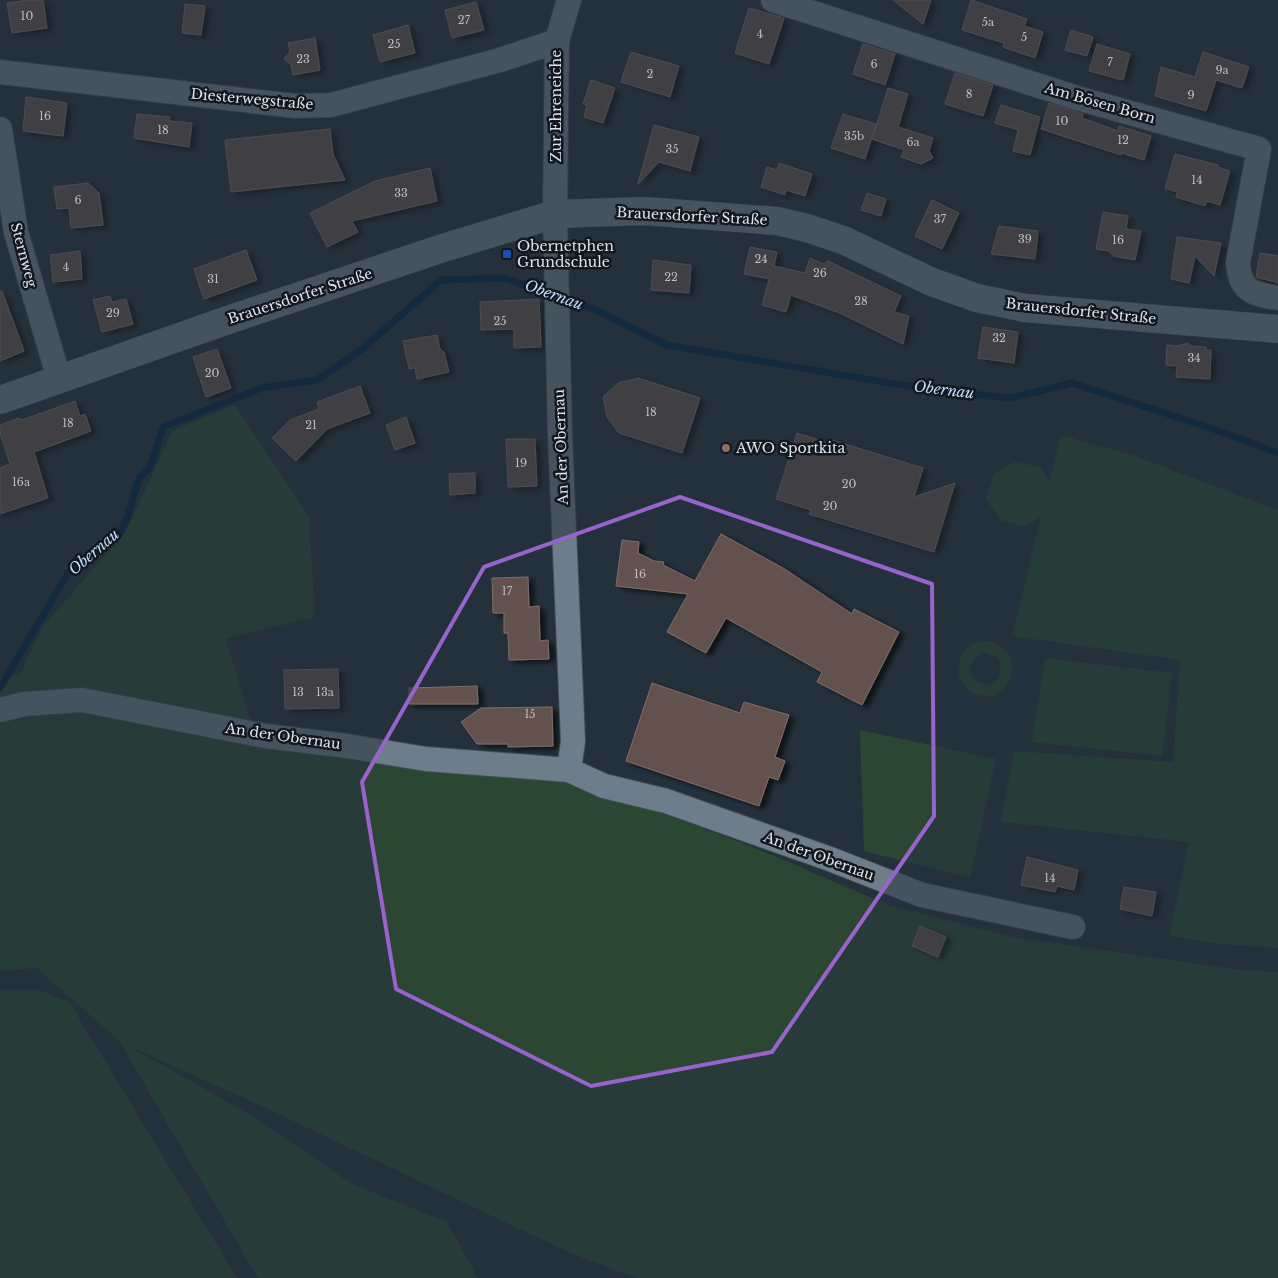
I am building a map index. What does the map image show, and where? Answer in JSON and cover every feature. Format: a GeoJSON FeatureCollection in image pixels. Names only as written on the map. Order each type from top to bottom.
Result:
{"type":"FeatureCollection","features":[{"type":"Feature","properties":{"kind":"street","name":"Zur Ehreneiche"},"geometry":{"type":"LineString","coordinates":[[555,214],[556,41],[569,0]]}},
{"type":"Feature","properties":{"kind":"street","name":"Am Bösen Born"},"geometry":{"type":"LineString","coordinates":[[773,0],[1077,98],[1259,149],[1238,263],[1239,275],[1243,285],[1252,292],[1278,298]]}},
{"type":"Feature","properties":{"kind":"street","name":"Diesterwegstraße"},"geometry":{"type":"LineString","coordinates":[[0,72],[295,106],[331,105],[500,60],[556,41]]}},
{"type":"Feature","properties":{"kind":"street","name":"Sternweg"},"geometry":{"type":"LineString","coordinates":[[0,129],[16,232],[59,379]]}},
{"type":"Feature","properties":{"kind":"street","name":"Brauersdorfer Straße"},"geometry":{"type":"LineString","coordinates":[[0,400],[443,248],[555,214],[644,211],[777,221],[807,228],[843,240],[932,282],[977,298],[1025,308],[1278,329]]}},
{"type":"Feature","properties":{"kind":"street","name":"An der Obernau"},"geometry":{"type":"LineString","coordinates":[[555,214],[558,277],[560,435],[573,741],[569,770]]}},
{"type":"Feature","properties":{"kind":"street","name":"An der Obernau"},"geometry":{"type":"LineString","coordinates":[[0,710],[24,704],[82,700],[265,736],[347,746],[426,759],[569,770],[604,786],[666,801],[830,859],[922,895],[1072,928]]}},
{"type":"Feature","properties":{"kind":"highlighted area"},"geometry":{"type":"Polygon","coordinates":[[[680,497],[932,584],[934,816],[772,1052],[591,1086],[396,989],[362,782],[484,567],[680,497]]]}},
{"type":"Feature","properties":{"kind":"green space"},"geometry":{"type":"Polygon","coordinates":[[[235,405],[309,516],[315,617],[226,639],[252,725],[560,775],[753,847],[888,905],[1012,937],[1240,970],[1278,972],[1278,1278],[636,1278],[570,1253],[268,1109],[127,1045],[256,1118],[352,1184],[447,1222],[478,1278],[258,1278],[119,1041],[37,968],[0,971],[0,678],[20,675],[43,626],[126,532],[172,431],[235,405]]]}},
{"type":"Feature","properties":{"kind":"green space"},"geometry":{"type":"Polygon","coordinates":[[[1061,435],[1135,456],[1278,510],[1278,948],[1221,944],[1169,936],[1189,842],[1001,822],[1014,751],[1173,762],[1180,660],[1012,636],[1041,517],[1024,526],[1000,520],[986,499],[994,473],[1015,462],[1041,467],[1049,482],[1061,435]]]}},
{"type":"Feature","properties":{"kind":"green space"},"geometry":{"type":"Polygon","coordinates":[[[980,641],[1002,647],[1009,654],[1012,663],[1009,682],[1002,690],[991,697],[972,694],[959,679],[958,666],[962,656],[974,644],[980,641]],[[983,652],[974,658],[969,669],[973,680],[988,685],[998,679],[1001,669],[998,658],[983,652]]]}},
{"type":"Feature","properties":{"kind":"green space"},"geometry":{"type":"Polygon","coordinates":[[[1045,658],[1172,673],[1162,756],[1032,742],[1045,658]]]}},
{"type":"Feature","properties":{"kind":"green space"},"geometry":{"type":"Polygon","coordinates":[[[860,730],[996,759],[970,878],[864,851],[860,730]]]}},
{"type":"Feature","properties":{"kind":"green space"},"geometry":{"type":"Polygon","coordinates":[[[0,990],[39,990],[69,1002],[237,1278],[0,1278],[0,990]]]}},
{"type":"Feature","properties":{"kind":"building"},"geometry":{"type":"Polygon","coordinates":[[[43,0],[47,28],[12,33],[7,3],[43,0]]]}},
{"type":"Feature","properties":{"kind":"building"},"geometry":{"type":"Polygon","coordinates":[[[893,0],[931,0],[923,24],[893,0]]]}},
{"type":"Feature","properties":{"kind":"building"},"geometry":{"type":"Polygon","coordinates":[[[971,0],[1027,19],[1024,26],[1043,32],[1035,58],[1003,47],[1004,43],[962,30],[971,0]]]}},
{"type":"Feature","properties":{"kind":"building"},"geometry":{"type":"Polygon","coordinates":[[[476,2],[484,30],[452,38],[445,10],[476,2]]]}},
{"type":"Feature","properties":{"kind":"building"},"geometry":{"type":"Polygon","coordinates":[[[185,4],[205,6],[201,35],[182,33],[185,4]]]}},
{"type":"Feature","properties":{"kind":"building"},"geometry":{"type":"Polygon","coordinates":[[[749,8],[784,18],[769,64],[735,53],[749,8]]]}},
{"type":"Feature","properties":{"kind":"building"},"geometry":{"type":"Polygon","coordinates":[[[408,25],[415,53],[380,62],[373,35],[408,25]]]}},
{"type":"Feature","properties":{"kind":"building"},"geometry":{"type":"Polygon","coordinates":[[[1071,30],[1093,37],[1087,56],[1065,50],[1071,30]]]}},
{"type":"Feature","properties":{"kind":"building"},"geometry":{"type":"Polygon","coordinates":[[[315,38],[320,70],[293,75],[291,65],[284,59],[290,52],[288,43],[315,38]]]}},
{"type":"Feature","properties":{"kind":"building"},"geometry":{"type":"Polygon","coordinates":[[[863,44],[895,54],[885,85],[853,74],[863,44]]]}},
{"type":"Feature","properties":{"kind":"building"},"geometry":{"type":"Polygon","coordinates":[[[1097,44],[1130,54],[1123,80],[1089,71],[1097,44]]]}},
{"type":"Feature","properties":{"kind":"building"},"geometry":{"type":"Polygon","coordinates":[[[631,52],[679,66],[670,97],[621,82],[631,52]]]}},
{"type":"Feature","properties":{"kind":"building"},"geometry":{"type":"Polygon","coordinates":[[[1203,52],[1249,67],[1242,88],[1216,80],[1206,111],[1155,96],[1161,67],[1195,77],[1203,52]]]}},
{"type":"Feature","properties":{"kind":"building"},"geometry":{"type":"Polygon","coordinates":[[[955,73],[993,85],[983,116],[945,104],[955,73]]]}},
{"type":"Feature","properties":{"kind":"building"},"geometry":{"type":"Polygon","coordinates":[[[591,80],[615,88],[603,123],[584,117],[587,105],[583,104],[591,80]]]}},
{"type":"Feature","properties":{"kind":"building"},"geometry":{"type":"Polygon","coordinates":[[[888,88],[908,94],[898,127],[933,138],[929,151],[933,158],[921,164],[901,157],[904,150],[872,139],[888,88]]]}},
{"type":"Feature","properties":{"kind":"building"},"geometry":{"type":"Polygon","coordinates":[[[26,97],[67,103],[63,136],[23,131],[26,97]]]}},
{"type":"Feature","properties":{"kind":"building"},"geometry":{"type":"Polygon","coordinates":[[[1049,103],[1083,114],[1082,118],[1118,131],[1119,126],[1151,136],[1144,160],[1121,153],[1121,155],[1041,129],[1049,103]]]}},
{"type":"Feature","properties":{"kind":"building"},"geometry":{"type":"Polygon","coordinates":[[[1001,105],[1040,117],[1030,155],[1013,151],[1018,130],[995,123],[1001,105]]]}},
{"type":"Feature","properties":{"kind":"building"},"geometry":{"type":"Polygon","coordinates":[[[137,114],[170,117],[169,121],[192,123],[189,147],[134,138],[137,114]]]}},
{"type":"Feature","properties":{"kind":"building"},"geometry":{"type":"Polygon","coordinates":[[[843,114],[876,124],[865,159],[831,148],[843,114]]]}},
{"type":"Feature","properties":{"kind":"building"},"geometry":{"type":"Polygon","coordinates":[[[654,125],[699,137],[690,171],[659,162],[638,184],[654,125]]]}},
{"type":"Feature","properties":{"kind":"building"},"geometry":{"type":"Polygon","coordinates":[[[330,129],[333,154],[345,180],[231,192],[225,140],[330,129]]]}},
{"type":"Feature","properties":{"kind":"building"},"geometry":{"type":"Polygon","coordinates":[[[1175,154],[1218,165],[1218,167],[1230,171],[1220,205],[1207,201],[1205,206],[1176,197],[1177,192],[1165,188],[1175,154]]]}},
{"type":"Feature","properties":{"kind":"building"},"geometry":{"type":"Polygon","coordinates":[[[779,163],[812,174],[805,196],[786,190],[785,195],[761,187],[767,167],[777,170],[779,163]]]}},
{"type":"Feature","properties":{"kind":"building"},"geometry":{"type":"Polygon","coordinates":[[[430,168],[437,201],[352,221],[358,232],[327,247],[310,213],[375,181],[430,168]]]}},
{"type":"Feature","properties":{"kind":"building"},"geometry":{"type":"Polygon","coordinates":[[[88,183],[99,193],[103,225],[71,228],[69,208],[57,209],[54,187],[88,183]]]}},
{"type":"Feature","properties":{"kind":"building"},"geometry":{"type":"Polygon","coordinates":[[[867,193],[886,199],[881,216],[861,210],[867,193]]]}},
{"type":"Feature","properties":{"kind":"building"},"geometry":{"type":"Polygon","coordinates":[[[932,200],[959,213],[942,249],[915,236],[932,200]]]}},
{"type":"Feature","properties":{"kind":"building"},"geometry":{"type":"Polygon","coordinates":[[[1103,212],[1128,216],[1126,229],[1141,231],[1135,260],[1113,256],[1109,251],[1096,249],[1103,212]]]}},
{"type":"Feature","properties":{"kind":"building"},"geometry":{"type":"Polygon","coordinates":[[[999,226],[1038,231],[1035,259],[991,254],[999,226]]]}},
{"type":"Feature","properties":{"kind":"building"},"geometry":{"type":"Polygon","coordinates":[[[1177,237],[1221,243],[1214,276],[1195,256],[1189,283],[1171,279],[1177,237]]]}},
{"type":"Feature","properties":{"kind":"building"},"geometry":{"type":"Polygon","coordinates":[[[750,247],[777,252],[774,266],[805,273],[810,258],[824,264],[828,261],[901,296],[894,312],[909,316],[903,344],[842,314],[791,295],[786,312],[762,305],[769,279],[744,274],[750,247]]]}},
{"type":"Feature","properties":{"kind":"building"},"geometry":{"type":"Polygon","coordinates":[[[246,250],[257,280],[204,299],[194,269],[246,250]]]}},
{"type":"Feature","properties":{"kind":"building"},"geometry":{"type":"Polygon","coordinates":[[[80,251],[82,279],[53,282],[50,255],[80,251]]]}},
{"type":"Feature","properties":{"kind":"building"},"geometry":{"type":"Polygon","coordinates":[[[1260,253],[1278,256],[1278,283],[1256,277],[1260,253]]]}},
{"type":"Feature","properties":{"kind":"building"},"geometry":{"type":"Polygon","coordinates":[[[653,260],[691,265],[689,293],[651,290],[653,260]]]}},
{"type":"Feature","properties":{"kind":"building"},"geometry":{"type":"Polygon","coordinates":[[[0,291],[2,291],[24,351],[0,361],[0,291]]]}},
{"type":"Feature","properties":{"kind":"building"},"geometry":{"type":"Polygon","coordinates":[[[110,296],[112,302],[126,299],[133,324],[102,332],[93,300],[110,296]]]}},
{"type":"Feature","properties":{"kind":"building"},"geometry":{"type":"Polygon","coordinates":[[[539,299],[541,347],[514,348],[514,329],[481,330],[480,302],[539,299]]]}},
{"type":"Feature","properties":{"kind":"building"},"geometry":{"type":"Polygon","coordinates":[[[983,327],[1018,332],[1014,363],[978,358],[983,327]]]}},
{"type":"Feature","properties":{"kind":"building"},"geometry":{"type":"Polygon","coordinates":[[[437,335],[449,372],[417,379],[415,368],[409,369],[403,341],[437,335]]]}},
{"type":"Feature","properties":{"kind":"building"},"geometry":{"type":"Polygon","coordinates":[[[1188,343],[1191,346],[1206,347],[1206,350],[1211,350],[1210,379],[1176,377],[1177,366],[1166,365],[1167,345],[1177,346],[1188,343]]]}},
{"type":"Feature","properties":{"kind":"building"},"geometry":{"type":"Polygon","coordinates":[[[217,349],[231,388],[206,397],[193,357],[217,349]]]}},
{"type":"Feature","properties":{"kind":"building"},"geometry":{"type":"Polygon","coordinates":[[[638,378],[700,398],[682,453],[619,433],[607,417],[603,397],[618,383],[638,378]]]}},
{"type":"Feature","properties":{"kind":"building"},"geometry":{"type":"Polygon","coordinates":[[[360,386],[370,413],[327,429],[296,461],[272,438],[290,420],[319,409],[317,402],[360,386]]]}},
{"type":"Feature","properties":{"kind":"building"},"geometry":{"type":"Polygon","coordinates":[[[75,401],[80,416],[85,414],[91,431],[34,452],[48,498],[0,514],[0,468],[10,464],[0,433],[0,425],[19,418],[22,420],[75,401]]]}},
{"type":"Feature","properties":{"kind":"building"},"geometry":{"type":"Polygon","coordinates":[[[406,417],[415,443],[395,450],[386,425],[406,417]]]}},
{"type":"Feature","properties":{"kind":"building"},"geometry":{"type":"Polygon","coordinates":[[[797,433],[831,444],[832,440],[923,468],[914,497],[955,483],[934,552],[809,514],[811,510],[776,499],[797,433]]]}},
{"type":"Feature","properties":{"kind":"building"},"geometry":{"type":"Polygon","coordinates":[[[506,439],[535,439],[537,486],[508,487],[506,439]]]}},
{"type":"Feature","properties":{"kind":"building"},"geometry":{"type":"Polygon","coordinates":[[[475,473],[475,493],[450,495],[449,474],[475,473]]]}},
{"type":"Feature","properties":{"kind":"building"},"geometry":{"type":"Polygon","coordinates":[[[721,534],[783,568],[852,614],[854,609],[899,632],[862,705],[817,682],[822,672],[726,618],[706,653],[667,632],[688,594],[616,586],[622,540],[639,542],[638,553],[654,561],[664,562],[663,565],[695,581],[721,534]]]}},
{"type":"Feature","properties":{"kind":"building"},"geometry":{"type":"Polygon","coordinates":[[[528,577],[529,607],[539,606],[540,641],[548,640],[549,659],[509,660],[508,633],[504,633],[504,613],[493,613],[492,578],[528,577]]]}},
{"type":"Feature","properties":{"kind":"building"},"geometry":{"type":"Polygon","coordinates":[[[338,669],[339,708],[285,709],[284,670],[338,669]]]}},
{"type":"Feature","properties":{"kind":"building"},"geometry":{"type":"Polygon","coordinates":[[[652,683],[740,713],[744,702],[789,715],[775,757],[785,761],[778,780],[769,777],[759,806],[626,761],[652,683]]]}},
{"type":"Feature","properties":{"kind":"building"},"geometry":{"type":"Polygon","coordinates":[[[477,686],[478,704],[409,704],[409,688],[477,686]]]}},
{"type":"Feature","properties":{"kind":"building"},"geometry":{"type":"Polygon","coordinates":[[[552,707],[553,746],[508,747],[508,744],[477,744],[461,722],[481,708],[552,707]]]}},
{"type":"Feature","properties":{"kind":"building"},"geometry":{"type":"Polygon","coordinates":[[[1027,857],[1078,870],[1074,890],[1057,886],[1055,892],[1021,885],[1027,857]]]}},
{"type":"Feature","properties":{"kind":"building"},"geometry":{"type":"Polygon","coordinates":[[[1124,887],[1156,892],[1152,916],[1120,909],[1124,887]]]}},
{"type":"Feature","properties":{"kind":"building"},"geometry":{"type":"Polygon","coordinates":[[[920,926],[946,937],[938,957],[912,946],[920,926]]]}},
{"type":"Feature","properties":{"kind":"waterway","name":"Obernau"},"geometry":{"type":"LineString","coordinates":[[0,688],[68,573],[79,561],[119,534],[127,519],[139,478],[150,468],[163,427],[261,388],[317,380],[361,350],[441,280],[505,278],[596,310],[667,345],[931,390],[1010,398],[1072,383],[1208,427],[1278,453]]}},
{"type":"Feature","properties":{"kind":"place","name":"Obernetphen Grundschule"},"geometry":{"type":"Point","coordinates":[507,254]}},
{"type":"Feature","properties":{"kind":"place","name":"AWO Sportkita"},"geometry":{"type":"Point","coordinates":[726,448]}}]}
